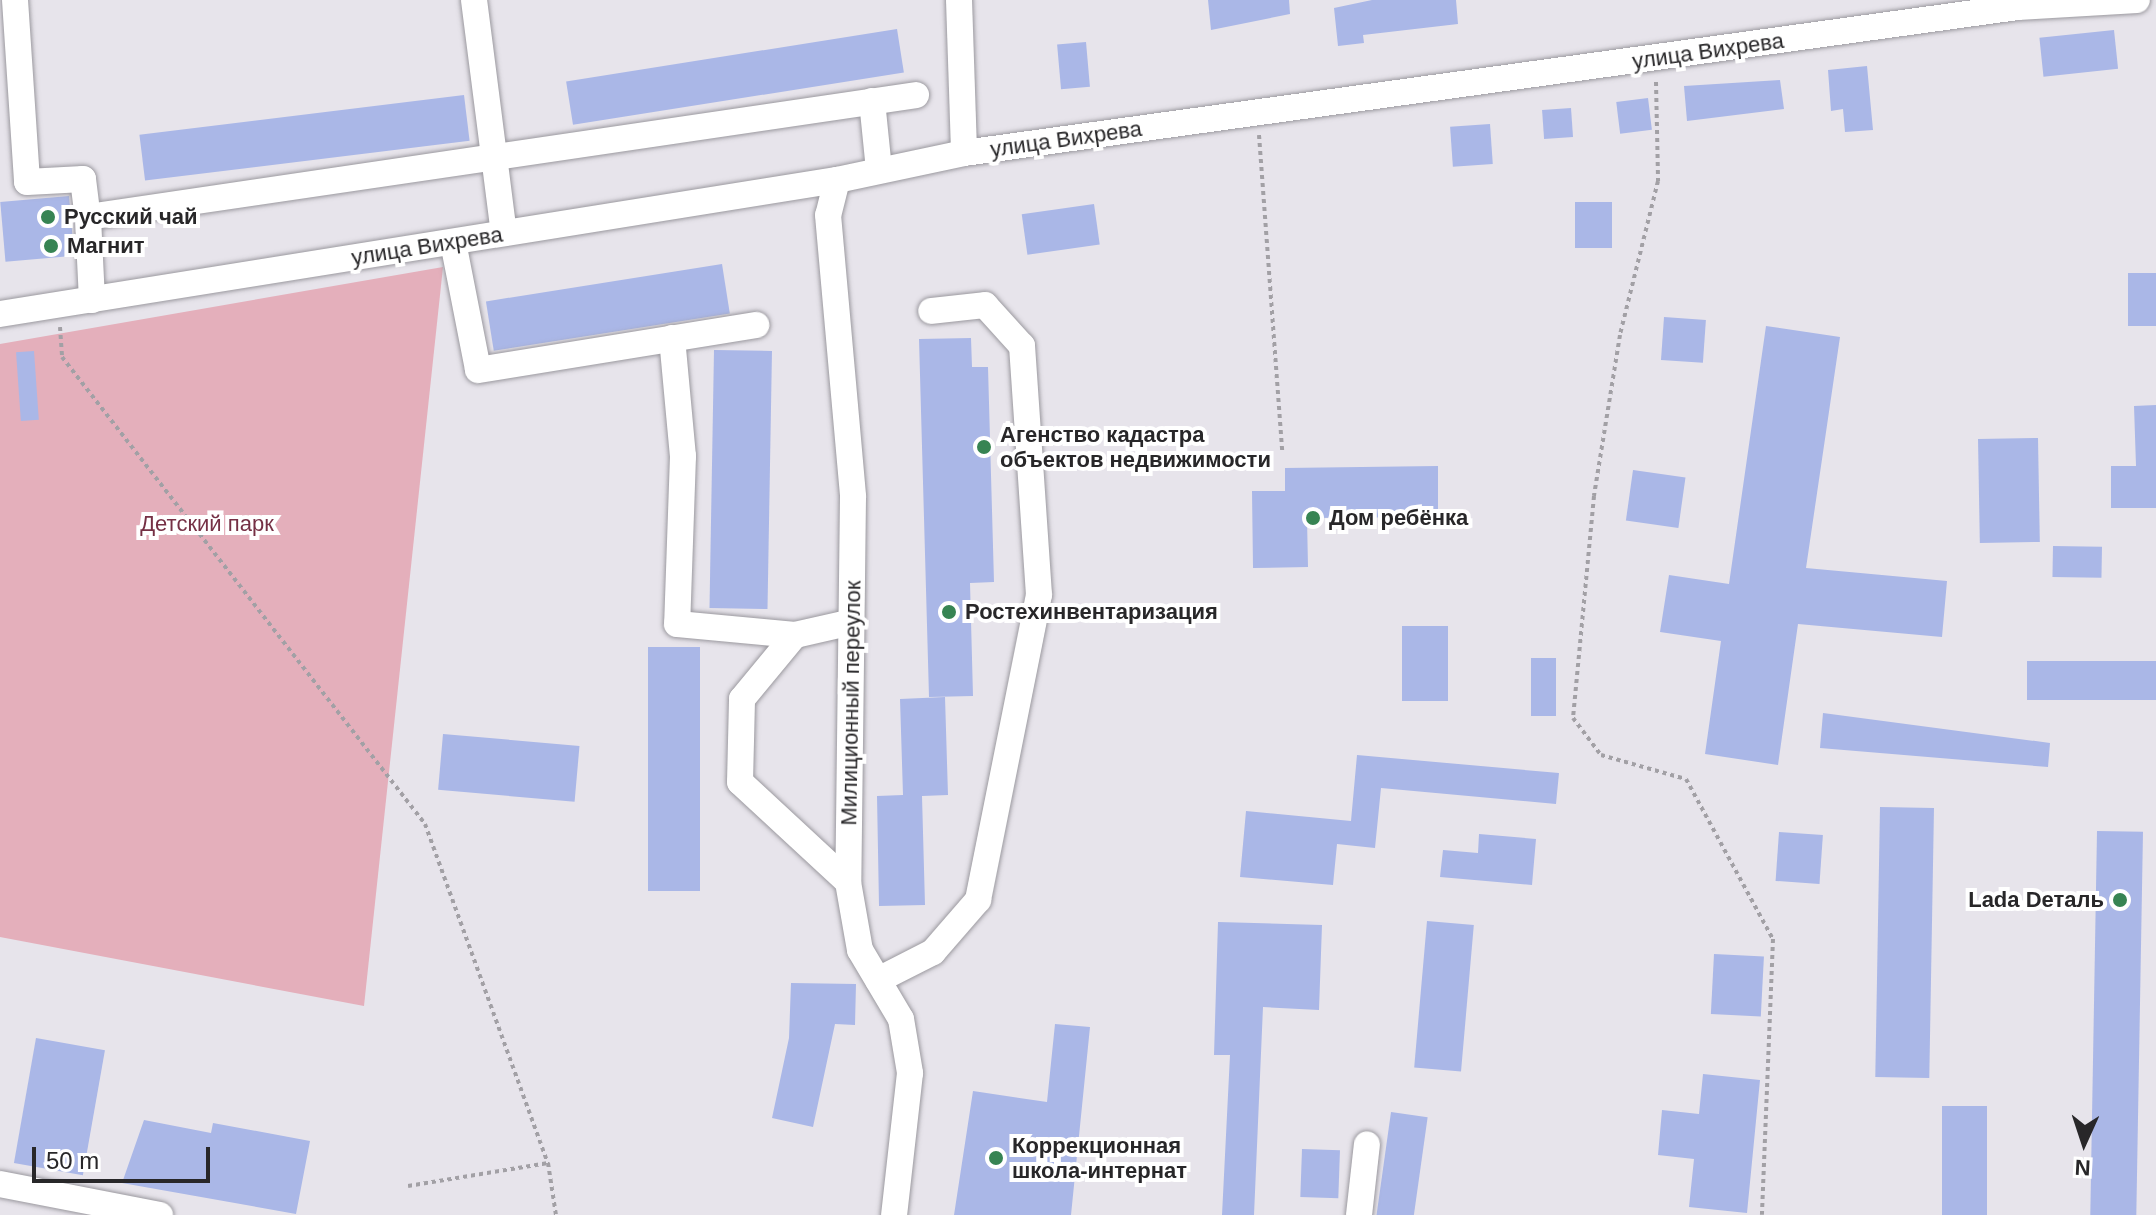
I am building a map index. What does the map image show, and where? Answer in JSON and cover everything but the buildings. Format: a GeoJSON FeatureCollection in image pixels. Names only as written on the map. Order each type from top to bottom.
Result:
{"type":"FeatureCollection","features":[{"type":"Feature","properties":{"kind":"street"},"geometry":{"type":"LineString","coordinates":[[15,0],[27,182],[83,179],[92,300]]}},
{"type":"Feature","properties":{"kind":"street"},"geometry":{"type":"LineString","coordinates":[[474,0],[498,156],[504,233]]}},
{"type":"Feature","properties":{"kind":"street"},"geometry":{"type":"LineString","coordinates":[[959,0],[964,153]]}},
{"type":"Feature","properties":{"kind":"street","name":"улица Вихрева"},"geometry":{"type":"LineString","coordinates":[[0,314],[837,180],[964,153],[2018,7],[2137,0]]}},
{"type":"Feature","properties":{"kind":"street"},"geometry":{"type":"LineString","coordinates":[[88,217],[916,95]]}},
{"type":"Feature","properties":{"kind":"street"},"geometry":{"type":"LineString","coordinates":[[872,101],[879,170]]}},
{"type":"Feature","properties":{"kind":"street","name":"Милиционный переулок"},"geometry":{"type":"LineString","coordinates":[[837,180],[828,215],[853,497],[848,882],[860,950],[901,1019],[910,1073],[894,1215]]}},
{"type":"Feature","properties":{"kind":"street"},"geometry":{"type":"LineString","coordinates":[[453,242],[478,370],[756,325]]}},
{"type":"Feature","properties":{"kind":"street"},"geometry":{"type":"LineString","coordinates":[[878,980],[933,952],[978,900],[1039,595],[1022,346],[985,305],[931,311]]}},
{"type":"Feature","properties":{"kind":"street"},"geometry":{"type":"LineString","coordinates":[[672,338],[683,456],[677,624],[795,635],[852,622]]}},
{"type":"Feature","properties":{"kind":"street"},"geometry":{"type":"LineString","coordinates":[[795,635],[742,699],[740,782],[848,882]]}},
{"type":"Feature","properties":{"kind":"street"},"geometry":{"type":"LineString","coordinates":[[1359,1215],[1367,1144]]}},
{"type":"Feature","properties":{"kind":"street"},"geometry":{"type":"LineString","coordinates":[[0,1184],[160,1215]]}},
{"type":"Feature","properties":{"kind":"path"},"geometry":{"type":"LineString","coordinates":[[1654,59],[1658,181],[1620,335],[1594,496],[1573,718],[1601,755],[1686,779],[1773,939],[1762,1215]]}},
{"type":"Feature","properties":{"kind":"path"},"geometry":{"type":"LineString","coordinates":[[1258,111],[1282,451]]}},
{"type":"Feature","properties":{"kind":"path"},"geometry":{"type":"LineString","coordinates":[[58,305],[62,357],[425,824],[548,1163],[556,1215]]}},
{"type":"Feature","properties":{"kind":"path"},"geometry":{"type":"LineString","coordinates":[[408,1186],[548,1163]]}},
{"type":"Feature","properties":{"kind":"green space","name":"Детский парк"},"geometry":{"type":"Polygon","coordinates":[[[443,267],[364,1006],[0,937],[0,344],[443,267]]]}},
{"type":"Feature","properties":{"kind":"place","name":"Русский чай"},"geometry":{"type":"Point","coordinates":[48,217]}},
{"type":"Feature","properties":{"kind":"place","name":"Магнит"},"geometry":{"type":"Point","coordinates":[51,246]}},
{"type":"Feature","properties":{"kind":"place","name":"Агенство кадастра объектов недвижимости"},"geometry":{"type":"Point","coordinates":[984,447]}},
{"type":"Feature","properties":{"kind":"place","name":"Дом ребёнка"},"geometry":{"type":"Point","coordinates":[1313,518]}},
{"type":"Feature","properties":{"kind":"place","name":"Ростехинвентаризация"},"geometry":{"type":"Point","coordinates":[949,612]}},
{"type":"Feature","properties":{"kind":"place","name":"Lada Dеталь"},"geometry":{"type":"Point","coordinates":[2120,900]}},
{"type":"Feature","properties":{"kind":"place","name":"Коррекционная школа-интернат"},"geometry":{"type":"Point","coordinates":[996,1158]}}]}
